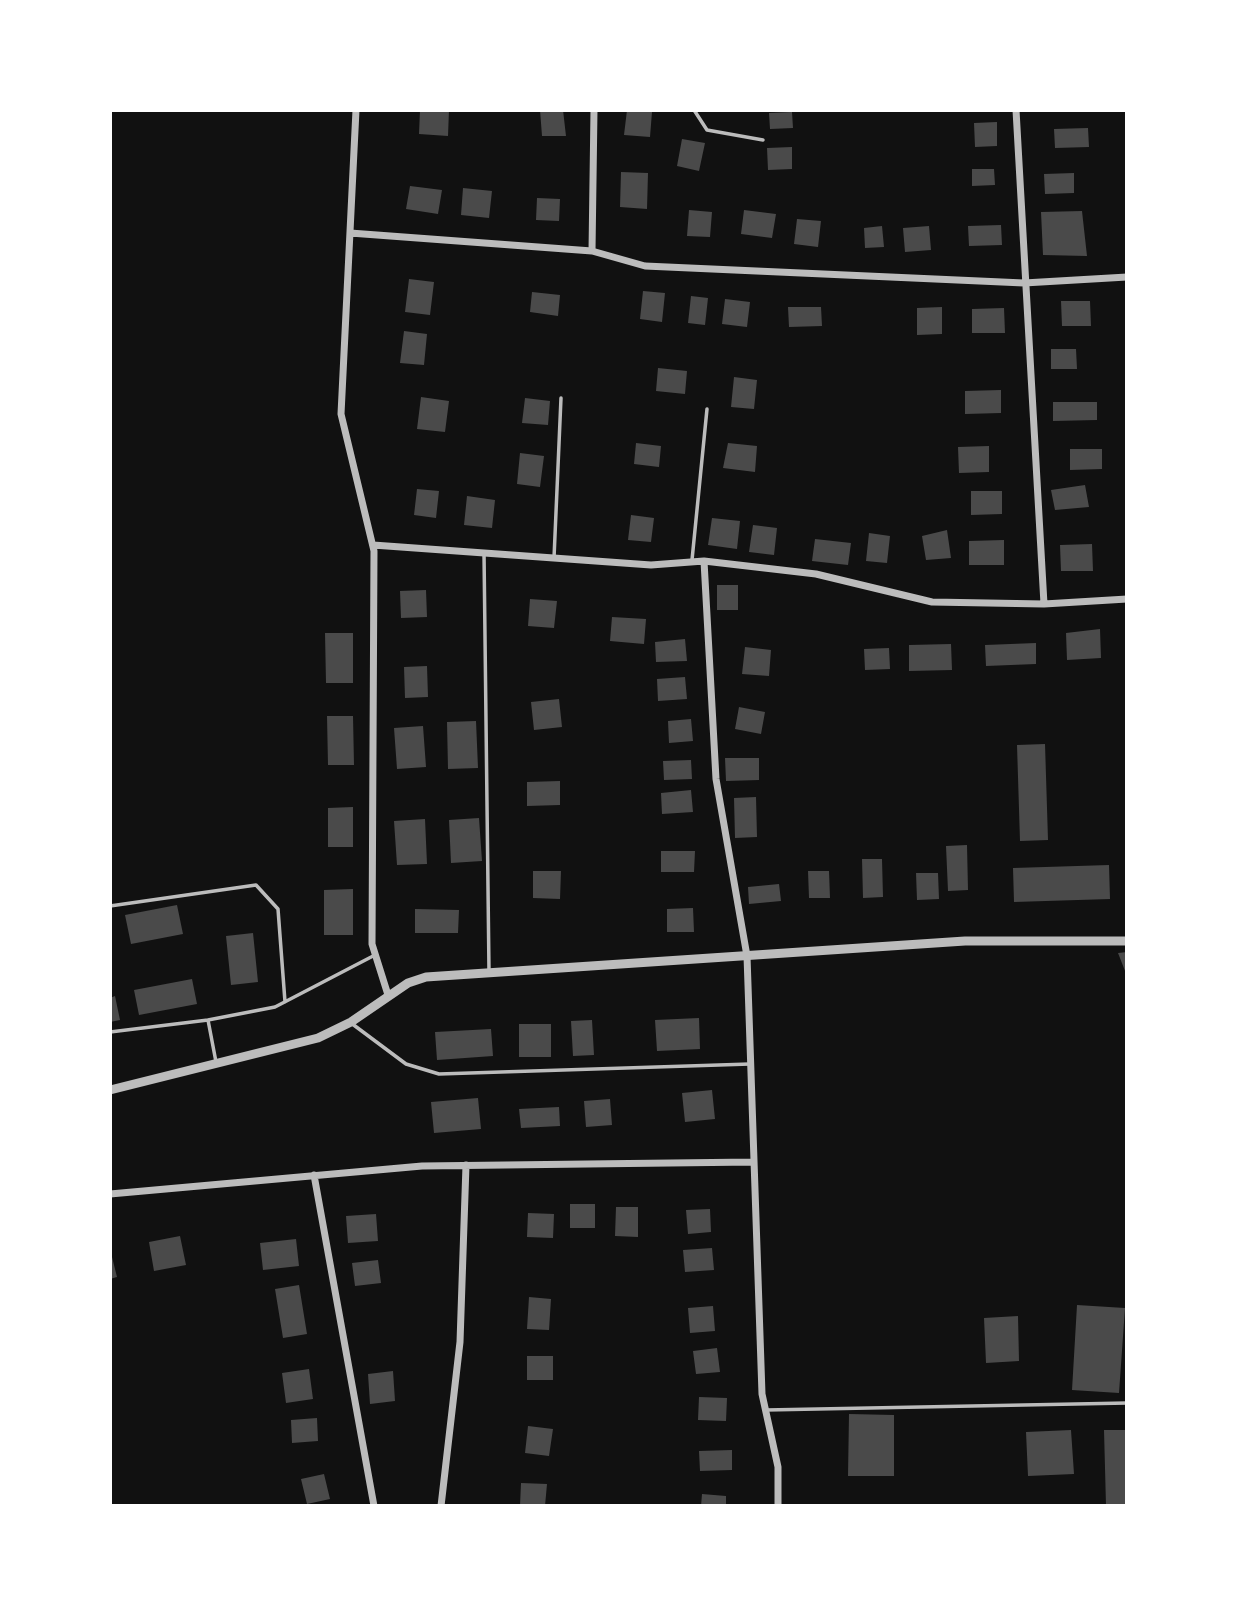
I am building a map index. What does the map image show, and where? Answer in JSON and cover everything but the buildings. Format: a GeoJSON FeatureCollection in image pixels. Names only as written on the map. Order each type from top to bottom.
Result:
{"type":"FeatureCollection","features":[{"type":"Feature","properties":{"kind":"street"},"geometry":{"type":"LineString","coordinates":[[356,110],[341,414],[373,545],[372,917],[375,955],[388,995]]}},
{"type":"Feature","properties":{"kind":"street"},"geometry":{"type":"LineString","coordinates":[[592,251],[594,110]]}},
{"type":"Feature","properties":{"kind":"street"},"geometry":{"type":"LineString","coordinates":[[1016,110],[1044,604]]}},
{"type":"Feature","properties":{"kind":"street"},"geometry":{"type":"LineString","coordinates":[[350,233],[592,251],[645,266],[1024,283],[1127,277]]}},
{"type":"Feature","properties":{"kind":"street"},"geometry":{"type":"LineString","coordinates":[[373,545],[651,565],[704,561],[816,574],[933,603],[1044,604],[1127,599]]}},
{"type":"Feature","properties":{"kind":"street"},"geometry":{"type":"LineString","coordinates":[[704,561],[716,779],[747,956],[762,1394],[778,1467],[778,1506]]}},
{"type":"Feature","properties":{"kind":"street"},"geometry":{"type":"LineString","coordinates":[[110,1090],[318,1038],[351,1022],[388,995],[426,977],[965,941],[1127,941]]}},
{"type":"Feature","properties":{"kind":"street"},"geometry":{"type":"LineString","coordinates":[[110,1194],[422,1166],[753,1162]]}},
{"type":"Feature","properties":{"kind":"street"},"geometry":{"type":"LineString","coordinates":[[441,1506],[460,1342],[466,1165]]}},
{"type":"Feature","properties":{"kind":"street"},"geometry":{"type":"LineString","coordinates":[[314,1175],[374,1506]]}},
{"type":"Feature","properties":{"kind":"lane"},"geometry":{"type":"LineString","coordinates":[[694,110],[707,130],[763,140]]}},
{"type":"Feature","properties":{"kind":"lane"},"geometry":{"type":"LineString","coordinates":[[554,558],[561,398]]}},
{"type":"Feature","properties":{"kind":"lane"},"geometry":{"type":"LineString","coordinates":[[692,560],[707,409]]}},
{"type":"Feature","properties":{"kind":"lane"},"geometry":{"type":"LineString","coordinates":[[484,552],[489,973]]}},
{"type":"Feature","properties":{"kind":"lane"},"geometry":{"type":"LineString","coordinates":[[110,906],[256,885],[278,909],[285,1002]]}},
{"type":"Feature","properties":{"kind":"lane"},"geometry":{"type":"LineString","coordinates":[[110,1032],[208,1020],[275,1007],[375,955]]}},
{"type":"Feature","properties":{"kind":"lane"},"geometry":{"type":"LineString","coordinates":[[208,1020],[217,1064]]}},
{"type":"Feature","properties":{"kind":"lane"},"geometry":{"type":"LineString","coordinates":[[351,1022],[406,1064],[439,1074],[750,1064]]}},
{"type":"Feature","properties":{"kind":"lane"},"geometry":{"type":"LineString","coordinates":[[766,1410],[1127,1404]]}}]}
